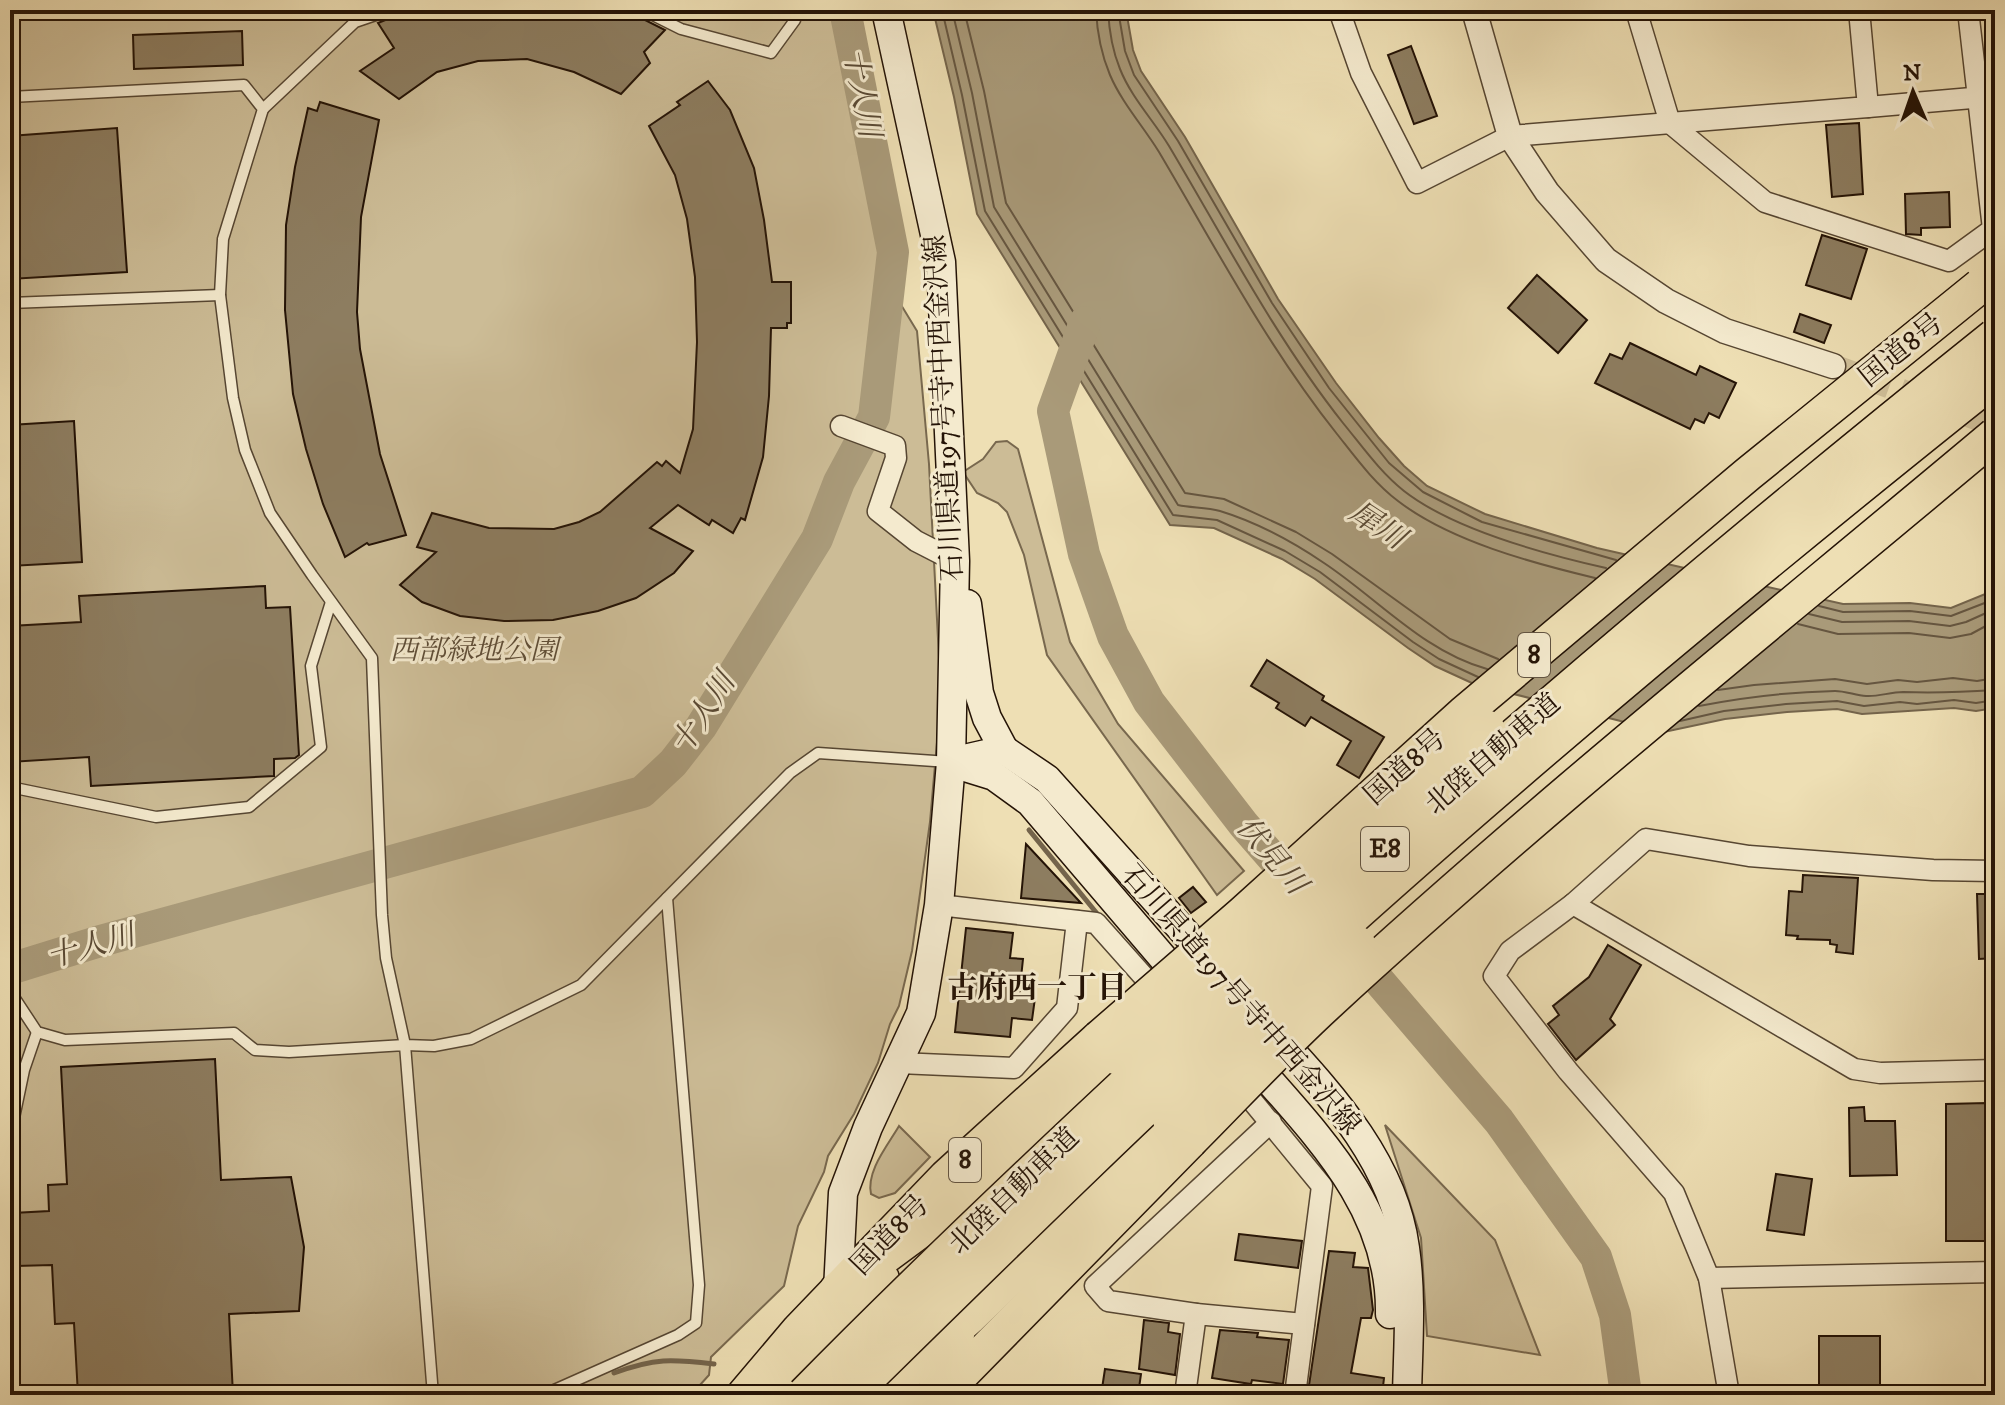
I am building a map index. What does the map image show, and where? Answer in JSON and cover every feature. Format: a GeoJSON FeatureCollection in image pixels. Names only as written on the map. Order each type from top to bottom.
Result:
{"type":"FeatureCollection","features":[{"type":"Feature","properties":{"kind":"highway","name":"国道8号"},"geometry":{"type":"LineString","coordinates":[[744,1395],[799,1330],[946,1177],[1108,1047],[1242,914],[1463,714],[1748,474],[1988,280]]}},
{"type":"Feature","properties":{"kind":"highway","name":"北陸自動車道"},"geometry":{"type":"LineString","coordinates":[[849,1395],[1074,1175],[1288,974],[1689,625],[1918,418],[1995,337]]}},
{"type":"Feature","properties":{"kind":"highway","name":"北陸自動車道"},"geometry":{"type":"LineString","coordinates":[[783,1391],[1049,1157],[1270,951],[1464,778],[1656,614],[1918,418],[1995,377]]}},
{"type":"Feature","properties":{"kind":"highway"},"geometry":{"type":"LineString","coordinates":[[783,1391],[961,1199],[1108,1047],[1439,766],[1634,610],[1797,485],[1918,418]]}},
{"type":"Feature","properties":{"kind":"highway"},"geometry":{"type":"LineString","coordinates":[[968,1317],[942,1354],[936,1385],[941,1395],[1180,1131],[1380,923],[1768,581],[1918,418]]}},
{"type":"Feature","properties":{"kind":"highway"},"geometry":{"type":"LineString","coordinates":[[884,1395],[909,1369],[1550,807],[1995,435]]}},
{"type":"Feature","properties":{"kind":"highway"},"geometry":{"type":"LineString","coordinates":[[838,1290],[961,1199]]}},
{"type":"Feature","properties":{"kind":"highway"},"geometry":{"type":"LineString","coordinates":[[716,1395],[799,1330]]}},
{"type":"Feature","properties":{"kind":"main road","name":"石川県道197号寺中西金沢線"},"geometry":{"type":"LineString","coordinates":[[838,1290],[843,1193],[868,1127],[921,1013],[939,905],[951,762],[955,561],[941,262],[886,10]]}},
{"type":"Feature","properties":{"kind":"main road"},"geometry":{"type":"LineString","coordinates":[[951,762],[1004,750],[987,718],[979,693],[970,615],[955,561]]}},
{"type":"Feature","properties":{"kind":"main road","name":"石川県道197号寺中西金沢線"},"geometry":{"type":"LineString","coordinates":[[1004,750],[1047,779],[1332,1097],[1364,1141],[1384,1178],[1405,1246],[1409,1288],[1407,1395]]}},
{"type":"Feature","properties":{"kind":"main road","name":"石川県道197号寺中西金沢線"},"geometry":{"type":"LineString","coordinates":[[951,762],[994,776],[1030,802],[1354,1185],[1378,1234],[1391,1287],[1388,1395]]}},
{"type":"Feature","properties":{"kind":"street"},"geometry":{"type":"LineString","coordinates":[[1339,10],[1361,73],[1417,183],[1510,136],[1986,97]]}},
{"type":"Feature","properties":{"kind":"street"},"geometry":{"type":"LineString","coordinates":[[1474,10],[1510,136],[1547,192],[1606,260],[1666,301],[1725,331],[1833,366]]}},
{"type":"Feature","properties":{"kind":"street"},"geometry":{"type":"LineString","coordinates":[[1636,10],[1670,123],[1765,202],[1949,261],[1993,229],[1986,97],[1968,10]]}},
{"type":"Feature","properties":{"kind":"street"},"geometry":{"type":"LineString","coordinates":[[1859,10],[1868,107]]}},
{"type":"Feature","properties":{"kind":"street"},"geometry":{"type":"LineString","coordinates":[[841,426],[895,446],[896,458],[878,511],[916,541],[955,561]]}},
{"type":"Feature","properties":{"kind":"street"},"geometry":{"type":"LineString","coordinates":[[1729,1395],[1709,1278],[1674,1193],[1568,1071],[1494,976],[1510,951],[1573,904],[1646,839],[1749,856],[1933,870],[1995,871]]}},
{"type":"Feature","properties":{"kind":"street"},"geometry":{"type":"LineString","coordinates":[[1573,904],[1854,1069],[1880,1073],[1995,1070]]}},
{"type":"Feature","properties":{"kind":"street"},"geometry":{"type":"LineString","coordinates":[[939,905],[1096,923],[1271,1122],[1322,1186],[1295,1395]]}},
{"type":"Feature","properties":{"kind":"street"},"geometry":{"type":"LineString","coordinates":[[899,1063],[1014,1068],[1067,1008],[1077,921]]}},
{"type":"Feature","properties":{"kind":"street"},"geometry":{"type":"LineString","coordinates":[[1271,1122],[1095,1286],[1108,1301],[1196,1314],[1304,1324]]}},
{"type":"Feature","properties":{"kind":"street"},"geometry":{"type":"LineString","coordinates":[[1709,1278],[1995,1272]]}},
{"type":"Feature","properties":{"kind":"street"},"geometry":{"type":"LineString","coordinates":[[1185,1395],[1196,1314]]}},
{"type":"Feature","properties":{"kind":"lane"},"geometry":{"type":"LineString","coordinates":[[390,10],[355,22],[263,109],[223,239],[220,295],[233,398],[245,450],[270,513],[372,658],[382,915],[386,958],[405,1045],[433,1395]]}},
{"type":"Feature","properties":{"kind":"lane"},"geometry":{"type":"LineString","coordinates":[[643,10],[681,29],[771,53],[795,20],[794,10]]}},
{"type":"Feature","properties":{"kind":"lane"},"geometry":{"type":"LineString","coordinates":[[10,97],[244,85],[263,109]]}},
{"type":"Feature","properties":{"kind":"lane"},"geometry":{"type":"LineString","coordinates":[[10,303],[220,295]]}},
{"type":"Feature","properties":{"kind":"lane"},"geometry":{"type":"LineString","coordinates":[[10,787],[156,817],[249,807],[321,747],[311,666],[331,602]]}},
{"type":"Feature","properties":{"kind":"lane"},"geometry":{"type":"LineString","coordinates":[[10,991],[37,1032],[65,1040],[234,1033],[255,1050],[289,1052],[434,1046],[471,1039],[581,985],[790,773],[818,753],[951,762]]}},
{"type":"Feature","properties":{"kind":"lane"},"geometry":{"type":"LineString","coordinates":[[543,1395],[678,1335],[696,1323],[699,1285],[667,898]]}},
{"type":"Feature","properties":{"kind":"lane"},"geometry":{"type":"LineString","coordinates":[[10,1137],[24,1070],[37,1032]]}},
{"type":"Feature","properties":{"kind":"green space","name":"西部緑地公園"},"geometry":{"type":"Polygon","coordinates":[[[10,10],[835,10],[850,66],[875,205],[881,272],[917,331],[929,464],[941,697],[930,822],[912,951],[899,1006],[878,1063],[854,1114],[828,1156],[824,1172],[798,1226],[784,1286],[711,1357],[709,1375],[691,1395],[10,1395],[10,10]]]}},
{"type":"Feature","properties":{"kind":"green space"},"geometry":{"type":"Polygon","coordinates":[[[1007,441],[1018,449],[1070,642],[1118,724],[1244,871],[1217,895],[1047,655],[1024,555],[1007,512],[998,503],[977,493],[963,472],[983,459],[996,442],[1007,441]]]}},
{"type":"Feature","properties":{"kind":"green space"},"geometry":{"type":"Polygon","coordinates":[[[1385,1125],[1495,1240],[1540,1355],[1427,1336],[1421,1238],[1385,1125]]]}},
{"type":"Feature","properties":{"kind":"green space"},"geometry":{"type":"Polygon","coordinates":[[[899,1126],[930,1157],[895,1193],[879,1198],[871,1194],[872,1176],[899,1126]]]}},
{"type":"Feature","properties":{"kind":"water","name":"犀川"},"geometry":{"type":"Polygon","coordinates":[[[933,10],[1126,10],[1133,50],[1141,71],[1185,137],[1278,299],[1336,383],[1379,438],[1427,486],[1485,514],[1597,548],[1843,604],[1910,603],[1951,608],[1995,590],[1995,708],[1862,714],[1837,709],[1787,712],[1725,719],[1664,732],[1474,684],[1435,666],[1315,579],[1282,559],[1214,528],[1170,525],[977,214],[933,10]]]}},
{"type":"Feature","properties":{"kind":"building"},"geometry":{"type":"Polygon","coordinates":[[[398,10],[635,10],[639,17],[665,30],[644,52],[650,63],[621,94],[574,72],[527,59],[478,61],[437,72],[399,99],[360,71],[394,48],[378,23],[393,17],[398,10]]]}},
{"type":"Feature","properties":{"kind":"building"},"geometry":{"type":"Polygon","coordinates":[[[242,31],[243,65],[134,69],[133,35],[242,31]]]}},
{"type":"Feature","properties":{"kind":"building"},"geometry":{"type":"Polygon","coordinates":[[[1411,46],[1437,116],[1414,124],[1388,55],[1411,46]]]}},
{"type":"Feature","properties":{"kind":"building"},"geometry":{"type":"Polygon","coordinates":[[[708,81],[730,110],[754,168],[772,282],[791,282],[791,323],[787,323],[787,328],[771,328],[763,457],[745,520],[741,518],[733,533],[712,520],[709,525],[678,505],[650,528],[693,551],[674,573],[636,598],[598,611],[553,620],[504,621],[460,616],[422,602],[400,585],[436,552],[417,547],[432,513],[489,528],[554,529],[600,512],[657,462],[662,466],[666,461],[680,473],[693,429],[697,342],[695,277],[687,219],[675,175],[649,126],[708,81]]]}},
{"type":"Feature","properties":{"kind":"building"},"geometry":{"type":"Polygon","coordinates":[[[320,102],[379,120],[361,217],[357,312],[360,349],[380,454],[406,535],[367,543],[345,557],[323,504],[306,449],[293,394],[285,310],[286,225],[295,167],[308,108],[317,111],[320,102]]]}},
{"type":"Feature","properties":{"kind":"building"},"geometry":{"type":"Polygon","coordinates":[[[1859,123],[1863,194],[1832,197],[1826,125],[1859,123]]]}},
{"type":"Feature","properties":{"kind":"building"},"geometry":{"type":"Polygon","coordinates":[[[117,128],[127,272],[10,279],[10,136],[117,128]]]}},
{"type":"Feature","properties":{"kind":"building"},"geometry":{"type":"Polygon","coordinates":[[[1949,192],[1950,227],[1921,228],[1921,235],[1906,234],[1905,194],[1949,192]]]}},
{"type":"Feature","properties":{"kind":"building"},"geometry":{"type":"Polygon","coordinates":[[[1822,235],[1867,249],[1851,299],[1806,285],[1822,235]]]}},
{"type":"Feature","properties":{"kind":"building"},"geometry":{"type":"Polygon","coordinates":[[[1537,275],[1587,320],[1558,353],[1508,308],[1537,275]]]}},
{"type":"Feature","properties":{"kind":"building"},"geometry":{"type":"Polygon","coordinates":[[[1800,314],[1831,325],[1824,343],[1794,332],[1800,314]]]}},
{"type":"Feature","properties":{"kind":"building"},"geometry":{"type":"Polygon","coordinates":[[[1630,343],[1696,375],[1700,366],[1736,383],[1719,418],[1709,413],[1704,423],[1695,419],[1690,429],[1595,383],[1610,354],[1622,359],[1630,343]]]}},
{"type":"Feature","properties":{"kind":"building"},"geometry":{"type":"Polygon","coordinates":[[[74,421],[82,562],[10,566],[10,425],[74,421]]]}},
{"type":"Feature","properties":{"kind":"building"},"geometry":{"type":"Polygon","coordinates":[[[265,586],[266,608],[290,607],[299,755],[274,759],[274,776],[91,786],[89,757],[10,762],[10,626],[81,622],[79,596],[265,586]]]}},
{"type":"Feature","properties":{"kind":"building"},"geometry":{"type":"Polygon","coordinates":[[[1267,660],[1324,696],[1322,700],[1384,737],[1359,778],[1337,765],[1351,741],[1311,717],[1305,726],[1276,708],[1279,703],[1251,686],[1267,660]]]}},
{"type":"Feature","properties":{"kind":"building"},"geometry":{"type":"Polygon","coordinates":[[[1026,844],[1081,903],[1021,898],[1026,844]]]}},
{"type":"Feature","properties":{"kind":"building"},"geometry":{"type":"Polygon","coordinates":[[[1803,875],[1858,878],[1853,954],[1836,952],[1837,945],[1830,944],[1830,940],[1797,939],[1798,936],[1786,935],[1789,891],[1802,892],[1803,875]]]}},
{"type":"Feature","properties":{"kind":"building"},"geometry":{"type":"Polygon","coordinates":[[[1193,887],[1206,902],[1191,913],[1179,898],[1193,887]]]}},
{"type":"Feature","properties":{"kind":"building"},"geometry":{"type":"Polygon","coordinates":[[[1977,894],[1995,894],[1995,958],[1979,959],[1977,894]]]}},
{"type":"Feature","properties":{"kind":"building"},"geometry":{"type":"Polygon","coordinates":[[[966,928],[1013,933],[1010,958],[1023,959],[1019,997],[1035,998],[1032,1020],[1012,1018],[1010,1037],[955,1032],[966,928]]]}},
{"type":"Feature","properties":{"kind":"building"},"geometry":{"type":"Polygon","coordinates":[[[1608,945],[1641,965],[1610,1019],[1615,1025],[1576,1060],[1548,1024],[1559,1015],[1553,1006],[1589,977],[1608,945]]]}},
{"type":"Feature","properties":{"kind":"building"},"geometry":{"type":"Polygon","coordinates":[[[215,1059],[221,1180],[291,1177],[304,1247],[299,1311],[229,1314],[233,1395],[78,1395],[74,1323],[55,1324],[52,1265],[16,1266],[10,1249],[13,1213],[49,1211],[48,1185],[67,1184],[61,1067],[215,1059]]]}},
{"type":"Feature","properties":{"kind":"building"},"geometry":{"type":"Polygon","coordinates":[[[1986,1103],[1986,1177],[1995,1177],[1995,1241],[1946,1241],[1946,1104],[1986,1103]]]}},
{"type":"Feature","properties":{"kind":"building"},"geometry":{"type":"Polygon","coordinates":[[[1864,1107],[1865,1121],[1895,1121],[1897,1175],[1850,1176],[1849,1108],[1864,1107]]]}},
{"type":"Feature","properties":{"kind":"building"},"geometry":{"type":"Polygon","coordinates":[[[1776,1174],[1812,1179],[1804,1235],[1767,1230],[1776,1174]]]}},
{"type":"Feature","properties":{"kind":"building"},"geometry":{"type":"Polygon","coordinates":[[[1239,1234],[1302,1241],[1298,1268],[1235,1260],[1239,1234]]]}},
{"type":"Feature","properties":{"kind":"building"},"geometry":{"type":"Polygon","coordinates":[[[1329,1251],[1355,1253],[1353,1267],[1368,1268],[1373,1310],[1371,1318],[1361,1318],[1351,1373],[1384,1378],[1382,1395],[1308,1392],[1329,1251]]]}},
{"type":"Feature","properties":{"kind":"building"},"geometry":{"type":"Polygon","coordinates":[[[1144,1320],[1169,1323],[1168,1332],[1180,1334],[1175,1375],[1139,1369],[1144,1320]]]}},
{"type":"Feature","properties":{"kind":"building"},"geometry":{"type":"Polygon","coordinates":[[[1220,1330],[1258,1333],[1257,1337],[1289,1340],[1283,1384],[1252,1380],[1251,1384],[1212,1378],[1220,1330]]]}},
{"type":"Feature","properties":{"kind":"building"},"geometry":{"type":"Polygon","coordinates":[[[1819,1336],[1880,1336],[1880,1395],[1819,1395],[1819,1336]]]}},
{"type":"Feature","properties":{"kind":"building"},"geometry":{"type":"Polygon","coordinates":[[[1105,1369],[1141,1374],[1138,1395],[1101,1395],[1105,1369]]]}},
{"type":"Feature","properties":{"kind":"waterway","name":"十人川"},"geometry":{"type":"LineString","coordinates":[[10,969],[97,942],[642,792],[673,763],[701,727],[817,539],[839,482],[874,417],[893,252],[845,10]]}},
{"type":"Feature","properties":{"kind":"waterway","name":"伏見川"},"geometry":{"type":"LineString","coordinates":[[1085,322],[1053,411],[1084,554],[1113,636],[1149,702],[1244,825],[1304,894]]}},
{"type":"Feature","properties":{"kind":"waterway"},"geometry":{"type":"LineString","coordinates":[[1029,830],[1099,916]]}},
{"type":"Feature","properties":{"kind":"waterway","name":"伏見川"},"geometry":{"type":"LineString","coordinates":[[1350,947],[1499,1121],[1596,1257],[1615,1315],[1626,1395]]}},
{"type":"Feature","properties":{"kind":"waterway"},"geometry":{"type":"LineString","coordinates":[[614,1373],[663,1361],[714,1364]]}},
{"type":"Feature","properties":{"kind":"tunnel"},"geometry":{"type":"LineString","coordinates":[[1833,366],[1995,425]]}},
{"type":"Feature","properties":{"kind":"district","name":"古府西一丁目"},"geometry":{"type":"Point","coordinates":[1037,988]}}]}
